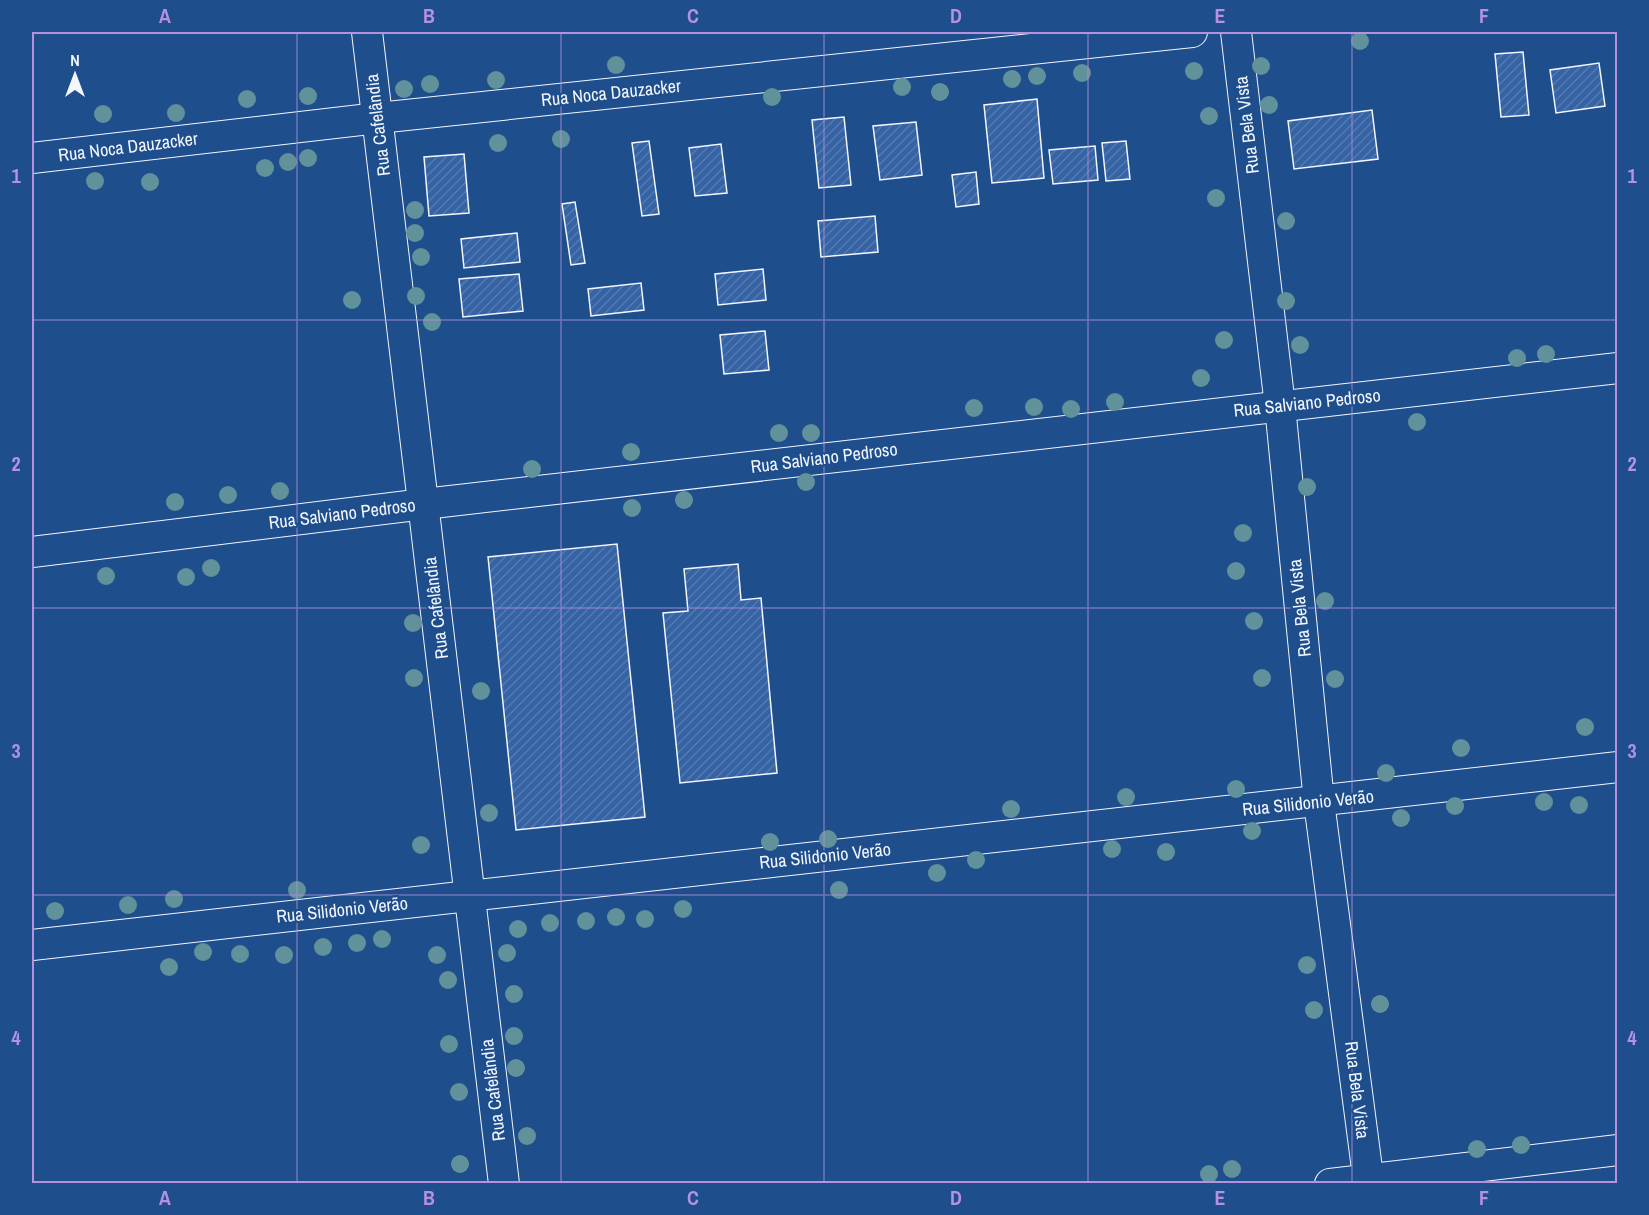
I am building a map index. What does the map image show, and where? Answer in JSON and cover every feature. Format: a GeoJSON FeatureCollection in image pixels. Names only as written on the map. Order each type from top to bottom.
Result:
{"type":"FeatureCollection","features":[{"type":"Feature","properties":{"kind":"street","name":"Rua Cafelândia"},"geometry":{"type":"LineString","coordinates":[[367,32],[504,1184]]}},
{"type":"Feature","properties":{"kind":"street","name":"Rua Noca Dauzacker"},"geometry":{"type":"LineString","coordinates":[[32,158],[378,118],[1192,32]]}},
{"type":"Feature","properties":{"kind":"street","name":"Rua Bela Vista"},"geometry":{"type":"LineString","coordinates":[[1236,32],[1280,406],[1319,802],[1369,1181]]}},
{"type":"Feature","properties":{"kind":"street","name":"Rua Salviano Pedroso"},"geometry":{"type":"LineString","coordinates":[[32,552],[423,504],[1617,368]]}},
{"type":"Feature","properties":{"kind":"street","name":"Rua Silidonio Verão"},"geometry":{"type":"LineString","coordinates":[[32,945],[1617,767]]}},
{"type":"Feature","properties":{"kind":"street"},"geometry":{"type":"LineString","coordinates":[[1330,1184],[1617,1150]]}},
{"type":"Feature","properties":{"kind":"building"},"geometry":{"type":"Polygon","coordinates":[[[1523,52],[1529,115],[1501,117],[1495,54],[1523,52]]]}},
{"type":"Feature","properties":{"kind":"building"},"geometry":{"type":"Polygon","coordinates":[[[1599,63],[1605,106],[1556,113],[1550,70],[1599,63]]]}},
{"type":"Feature","properties":{"kind":"building"},"geometry":{"type":"Polygon","coordinates":[[[1037,99],[1044,178],[992,183],[984,105],[1037,99]]]}},
{"type":"Feature","properties":{"kind":"building"},"geometry":{"type":"Polygon","coordinates":[[[1372,110],[1378,159],[1294,169],[1288,121],[1372,110]]]}},
{"type":"Feature","properties":{"kind":"building"},"geometry":{"type":"Polygon","coordinates":[[[844,117],[851,185],[819,188],[812,120],[844,117]]]}},
{"type":"Feature","properties":{"kind":"building"},"geometry":{"type":"Polygon","coordinates":[[[916,122],[922,175],[880,180],[873,126],[916,122]]]}},
{"type":"Feature","properties":{"kind":"building"},"geometry":{"type":"Polygon","coordinates":[[[649,141],[659,214],[642,216],[632,143],[649,141]]]}},
{"type":"Feature","properties":{"kind":"building"},"geometry":{"type":"Polygon","coordinates":[[[1126,141],[1130,179],[1106,181],[1102,143],[1126,141]]]}},
{"type":"Feature","properties":{"kind":"building"},"geometry":{"type":"Polygon","coordinates":[[[721,144],[727,193],[695,196],[689,148],[721,144]]]}},
{"type":"Feature","properties":{"kind":"building"},"geometry":{"type":"Polygon","coordinates":[[[1095,146],[1098,180],[1053,184],[1049,150],[1095,146]]]}},
{"type":"Feature","properties":{"kind":"building"},"geometry":{"type":"Polygon","coordinates":[[[464,154],[469,213],[429,216],[424,157],[464,154]]]}},
{"type":"Feature","properties":{"kind":"building"},"geometry":{"type":"Polygon","coordinates":[[[976,172],[979,204],[956,207],[952,175],[976,172]]]}},
{"type":"Feature","properties":{"kind":"building"},"geometry":{"type":"Polygon","coordinates":[[[575,202],[585,263],[571,265],[562,204],[575,202]]]}},
{"type":"Feature","properties":{"kind":"building"},"geometry":{"type":"Polygon","coordinates":[[[875,216],[878,252],[821,257],[818,221],[875,216]]]}},
{"type":"Feature","properties":{"kind":"building"},"geometry":{"type":"Polygon","coordinates":[[[517,233],[520,262],[464,268],[461,239],[517,233]]]}},
{"type":"Feature","properties":{"kind":"building"},"geometry":{"type":"Polygon","coordinates":[[[763,269],[766,300],[718,305],[715,274],[763,269]]]}},
{"type":"Feature","properties":{"kind":"building"},"geometry":{"type":"Polygon","coordinates":[[[519,274],[523,311],[463,317],[459,279],[519,274]]]}},
{"type":"Feature","properties":{"kind":"building"},"geometry":{"type":"Polygon","coordinates":[[[641,283],[644,310],[591,316],[588,289],[641,283]]]}},
{"type":"Feature","properties":{"kind":"building"},"geometry":{"type":"Polygon","coordinates":[[[765,331],[769,370],[724,374],[720,335],[765,331]]]}},
{"type":"Feature","properties":{"kind":"building"},"geometry":{"type":"Polygon","coordinates":[[[617,544],[645,817],[516,830],[488,557],[617,544]]]}},
{"type":"Feature","properties":{"kind":"building"},"geometry":{"type":"Polygon","coordinates":[[[738,564],[741,600],[761,598],[777,773],[680,783],[663,613],[688,611],[684,569],[738,564]]]}}]}
